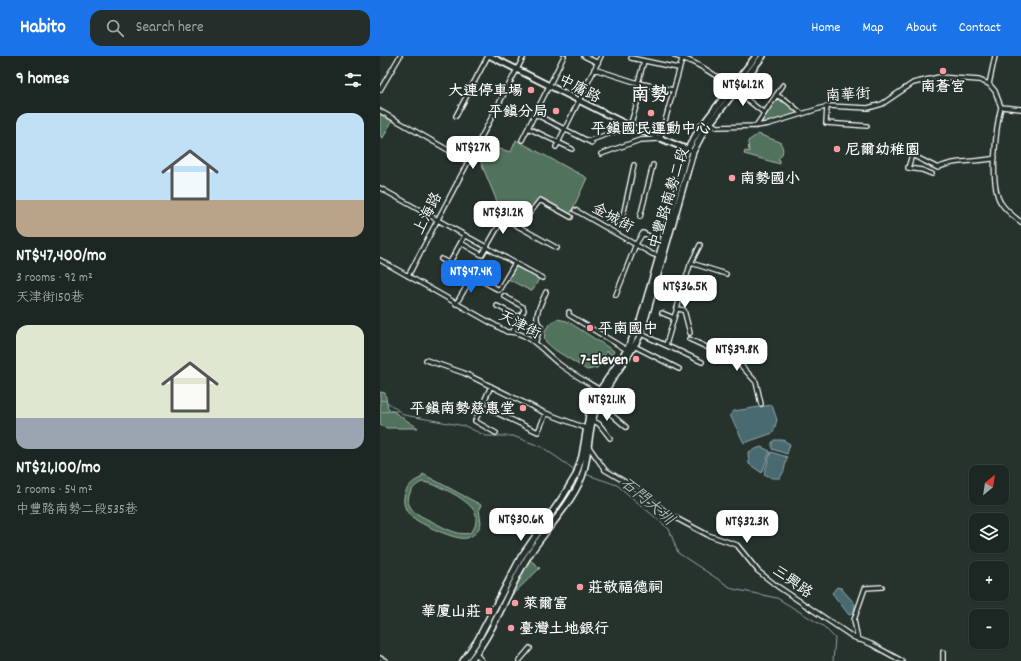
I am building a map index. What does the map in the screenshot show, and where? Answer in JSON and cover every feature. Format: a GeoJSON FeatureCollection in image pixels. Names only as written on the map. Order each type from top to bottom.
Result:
{"type":"FeatureCollection","features":[{"type":"Feature","properties":{"kind":"main road","name":"中豐路南勢二段"},"geometry":{"type":"LineString","coordinates":[[581,472],[584,441],[602,391],[627,350],[633,345],[690,151],[756,56]]}},
{"type":"Feature","properties":{"kind":"main road","name":"中豐路南勢二段"},"geometry":{"type":"LineString","coordinates":[[733,90],[763,56]]}},
{"type":"Feature","properties":{"kind":"main road","name":"中豐路南勢二段"},"geometry":{"type":"LineString","coordinates":[[502,600],[526,560],[570,497],[581,472],[588,447],[590,408],[641,334],[690,151]]}},
{"type":"Feature","properties":{"kind":"main road"},"geometry":{"type":"LineString","coordinates":[[470,661],[476,654],[521,557],[576,475],[581,472]]}},
{"type":"Feature","properties":{"kind":"main road"},"geometry":{"type":"LineString","coordinates":[[463,661],[502,600]]}},
{"type":"Feature","properties":{"kind":"street"},"geometry":{"type":"LineString","coordinates":[[380,90],[400,56]]}},
{"type":"Feature","properties":{"kind":"street"},"geometry":{"type":"LineString","coordinates":[[456,116],[489,56]]}},
{"type":"Feature","properties":{"kind":"street","name":"中庸路"},"geometry":{"type":"LineString","coordinates":[[489,56],[630,126],[690,151]]}},
{"type":"Feature","properties":{"kind":"street","name":"上海路"},"geometry":{"type":"LineString","coordinates":[[408,276],[524,56]]}},
{"type":"Feature","properties":{"kind":"street"},"geometry":{"type":"LineString","coordinates":[[522,140],[564,56]]}},
{"type":"Feature","properties":{"kind":"street"},"geometry":{"type":"LineString","coordinates":[[584,56],[598,63]]}},
{"type":"Feature","properties":{"kind":"street"},"geometry":{"type":"LineString","coordinates":[[556,147],[601,56]]}},
{"type":"Feature","properties":{"kind":"street"},"geometry":{"type":"LineString","coordinates":[[676,56],[682,57],[722,80],[764,113]]}},
{"type":"Feature","properties":{"kind":"street"},"geometry":{"type":"LineString","coordinates":[[996,56],[990,84],[1001,107],[997,124],[994,173],[998,198],[1009,214],[1021,222]]}},
{"type":"Feature","properties":{"kind":"street"},"geometry":{"type":"LineString","coordinates":[[660,139],[682,57]]}},
{"type":"Feature","properties":{"kind":"street"},"geometry":{"type":"LineString","coordinates":[[631,58],[678,68]]}},
{"type":"Feature","properties":{"kind":"street"},"geometry":{"type":"LineString","coordinates":[[630,126],[644,61]]}},
{"type":"Feature","properties":{"kind":"street"},"geometry":{"type":"LineString","coordinates":[[594,69],[640,83],[673,90]]}},
{"type":"Feature","properties":{"kind":"street","name":"南華街"},"geometry":{"type":"LineString","coordinates":[[709,122],[717,127],[756,126],[769,124],[827,106],[868,108],[882,104],[913,83],[935,78],[962,78],[979,80],[990,84]]}},
{"type":"Feature","properties":{"kind":"street"},"geometry":{"type":"LineString","coordinates":[[756,126],[783,85]]}},
{"type":"Feature","properties":{"kind":"street"},"geometry":{"type":"LineString","coordinates":[[776,95],[787,101],[802,113]]}},
{"type":"Feature","properties":{"kind":"street"},"geometry":{"type":"LineString","coordinates":[[827,106],[826,124],[867,126]]}},
{"type":"Feature","properties":{"kind":"street"},"geometry":{"type":"LineString","coordinates":[[1001,107],[1021,110]]}},
{"type":"Feature","properties":{"kind":"street"},"geometry":{"type":"LineString","coordinates":[[380,111],[469,162]]}},
{"type":"Feature","properties":{"kind":"street"},"geometry":{"type":"LineString","coordinates":[[535,114],[592,143]]}},
{"type":"Feature","properties":{"kind":"street"},"geometry":{"type":"LineString","coordinates":[[528,128],[572,149]]}},
{"type":"Feature","properties":{"kind":"street"},"geometry":{"type":"LineString","coordinates":[[588,141],[614,132]]}},
{"type":"Feature","properties":{"kind":"street","name":"中庸路"},"geometry":{"type":"LineString","coordinates":[[601,154],[626,147],[636,141],[660,139]]}},
{"type":"Feature","properties":{"kind":"street"},"geometry":{"type":"LineString","coordinates":[[932,174],[922,170],[908,168],[912,155],[938,168],[951,163],[980,162],[995,158]]}},
{"type":"Feature","properties":{"kind":"street"},"geometry":{"type":"LineString","coordinates":[[640,217],[653,164]]}},
{"type":"Feature","properties":{"kind":"street"},"geometry":{"type":"LineString","coordinates":[[621,225],[634,165]]}},
{"type":"Feature","properties":{"kind":"street"},"geometry":{"type":"LineString","coordinates":[[380,188],[542,278]]}},
{"type":"Feature","properties":{"kind":"street"},"geometry":{"type":"LineString","coordinates":[[519,227],[540,200],[571,217]]}},
{"type":"Feature","properties":{"kind":"street","name":"金城街"},"geometry":{"type":"LineString","coordinates":[[575,210],[660,256]]}},
{"type":"Feature","properties":{"kind":"street"},"geometry":{"type":"LineString","coordinates":[[461,243],[482,255],[488,248],[502,220],[505,219],[557,248]]}},
{"type":"Feature","properties":{"kind":"street"},"geometry":{"type":"LineString","coordinates":[[616,295],[636,244],[643,233],[653,238]]}},
{"type":"Feature","properties":{"kind":"street"},"geometry":{"type":"LineString","coordinates":[[449,264],[465,235]]}},
{"type":"Feature","properties":{"kind":"street"},"geometry":{"type":"LineString","coordinates":[[666,345],[691,263],[700,245]]}},
{"type":"Feature","properties":{"kind":"street"},"geometry":{"type":"LineString","coordinates":[[441,259],[497,290],[499,290],[515,263]]}},
{"type":"Feature","properties":{"kind":"street","name":"天津街"},"geometry":{"type":"LineString","coordinates":[[380,260],[507,332],[513,331],[535,343],[559,364],[602,391]]}},
{"type":"Feature","properties":{"kind":"street"},"geometry":{"type":"LineString","coordinates":[[691,263],[726,274]]}},
{"type":"Feature","properties":{"kind":"street"},"geometry":{"type":"LineString","coordinates":[[456,304],[472,277]]}},
{"type":"Feature","properties":{"kind":"street"},"geometry":{"type":"LineString","coordinates":[[535,343],[541,326],[538,324],[536,318],[546,292]]}},
{"type":"Feature","properties":{"kind":"street"},"geometry":{"type":"LineString","coordinates":[[504,296],[523,306],[524,310],[513,331]]}},
{"type":"Feature","properties":{"kind":"street"},"geometry":{"type":"LineString","coordinates":[[497,306],[519,317]]}},
{"type":"Feature","properties":{"kind":"street"},"geometry":{"type":"LineString","coordinates":[[677,309],[684,310],[690,333]]}},
{"type":"Feature","properties":{"kind":"street"},"geometry":{"type":"LineString","coordinates":[[569,312],[569,315],[627,350]]}},
{"type":"Feature","properties":{"kind":"street"},"geometry":{"type":"LineString","coordinates":[[662,313],[674,318]]}},
{"type":"Feature","properties":{"kind":"street"},"geometry":{"type":"LineString","coordinates":[[641,334],[702,362]]}},
{"type":"Feature","properties":{"kind":"street"},"geometry":{"type":"LineString","coordinates":[[689,339],[737,361],[756,382],[761,404]]}},
{"type":"Feature","properties":{"kind":"street"},"geometry":{"type":"LineString","coordinates":[[633,345],[679,369]]}},
{"type":"Feature","properties":{"kind":"street"},"geometry":{"type":"LineString","coordinates":[[426,360],[464,373],[546,413],[588,430]]}},
{"type":"Feature","properties":{"kind":"street"},"geometry":{"type":"LineString","coordinates":[[490,386],[475,421],[496,432]]}},
{"type":"Feature","properties":{"kind":"street"},"geometry":{"type":"LineString","coordinates":[[598,403],[626,428]]}},
{"type":"Feature","properties":{"kind":"street"},"geometry":{"type":"LineString","coordinates":[[482,406],[538,432],[546,413]]}},
{"type":"Feature","properties":{"kind":"street"},"geometry":{"type":"LineString","coordinates":[[592,420],[599,424],[610,438]]}},
{"type":"Feature","properties":{"kind":"street","name":"三興路"},"geometry":{"type":"LineString","coordinates":[[584,441],[605,470],[634,487],[682,523],[708,535],[737,545],[758,571],[767,578],[858,640],[871,644],[902,661]]}},
{"type":"Feature","properties":{"kind":"street"},"geometry":{"type":"LineString","coordinates":[[858,640],[854,620],[865,588],[882,587]]}},
{"type":"Feature","properties":{"kind":"street"},"geometry":{"type":"LineString","coordinates":[[519,661],[530,648]]}},
{"type":"Feature","properties":{"kind":"street"},"geometry":{"type":"LineString","coordinates":[[943,652],[943,661]]}},
{"type":"Feature","properties":{"kind":"street"},"geometry":{"type":"LineString","coordinates":[[476,654],[482,661]]}},
{"type":"Feature","properties":{"kind":"street"},"geometry":{"type":"LineString","coordinates":[[380,658],[386,661]]}},
{"type":"Feature","properties":{"kind":"green space"},"geometry":{"type":"Polygon","coordinates":[[[776,95],[801,113],[756,126],[776,95]]]}},
{"type":"Feature","properties":{"kind":"green space"},"geometry":{"type":"Polygon","coordinates":[[[380,114],[392,121],[383,138],[380,136],[380,114]]]}},
{"type":"Feature","properties":{"kind":"green space"},"geometry":{"type":"Polygon","coordinates":[[[758,134],[780,142],[783,151],[778,159],[780,160],[780,164],[744,154],[745,151],[749,152],[748,141],[758,134]]]}},
{"type":"Feature","properties":{"kind":"green space"},"geometry":{"type":"Polygon","coordinates":[[[516,140],[587,178],[570,215],[540,198],[519,225],[503,216],[479,158],[476,156],[482,144],[511,152],[516,140]]]}},
{"type":"Feature","properties":{"kind":"green space"},"geometry":{"type":"Polygon","coordinates":[[[516,267],[539,279],[533,290],[531,291],[508,279],[516,267]]]}},
{"type":"Feature","properties":{"kind":"green space"},"geometry":{"type":"Polygon","coordinates":[[[557,319],[567,321],[614,351],[612,355],[606,351],[604,360],[597,368],[587,370],[555,350],[545,341],[545,331],[551,323],[557,319]]]}},
{"type":"Feature","properties":{"kind":"green space"},"geometry":{"type":"Polygon","coordinates":[[[380,392],[385,393],[388,408],[418,428],[386,428],[380,425],[380,392]]]}},
{"type":"Feature","properties":{"kind":"green space"},"geometry":{"type":"Polygon","coordinates":[[[423,474],[481,505],[479,509],[481,523],[479,528],[472,536],[462,538],[447,535],[416,520],[407,512],[404,495],[410,485],[421,478],[423,474]],[[422,482],[411,492],[408,500],[412,509],[423,517],[455,532],[462,534],[473,530],[476,515],[468,504],[444,489],[422,482]]]}},
{"type":"Feature","properties":{"kind":"green space"},"geometry":{"type":"Polygon","coordinates":[[[529,559],[540,568],[510,597],[529,559]]]}},
{"type":"Feature","properties":{"kind":"water"},"geometry":{"type":"Polygon","coordinates":[[[772,405],[777,420],[773,433],[744,443],[730,415],[734,411],[772,405]]]}},
{"type":"Feature","properties":{"kind":"water"},"geometry":{"type":"Polygon","coordinates":[[[774,440],[783,440],[790,444],[787,454],[772,449],[772,443],[774,440]]]}},
{"type":"Feature","properties":{"kind":"water"},"geometry":{"type":"Polygon","coordinates":[[[761,447],[770,451],[762,473],[749,464],[748,452],[761,447]]]}},
{"type":"Feature","properties":{"kind":"water"},"geometry":{"type":"Polygon","coordinates":[[[771,452],[787,457],[784,471],[780,478],[772,478],[764,474],[771,452]]]}},
{"type":"Feature","properties":{"kind":"water"},"geometry":{"type":"Polygon","coordinates":[[[837,587],[841,588],[855,604],[854,613],[849,615],[832,593],[837,587]]]}},
{"type":"Feature","properties":{"kind":"waterway","name":"石門大圳"},"geometry":{"type":"LineString","coordinates":[[380,400],[386,401],[404,415],[465,426],[486,436],[513,436],[542,447],[575,470]]}},
{"type":"Feature","properties":{"kind":"waterway"},"geometry":{"type":"LineString","coordinates":[[380,412],[397,411]]}},
{"type":"Feature","properties":{"kind":"waterway","name":"石門大圳"},"geometry":{"type":"LineString","coordinates":[[585,474],[617,485],[669,529],[678,553],[733,589],[777,598],[823,626],[835,638],[833,661]]}},
{"type":"Feature","properties":{"kind":"place","name":"南蒼宮"},"geometry":{"type":"Point","coordinates":[943,71]}},
{"type":"Feature","properties":{"kind":"place","name":"大連停車場"},"geometry":{"type":"Point","coordinates":[531,90]}},
{"type":"Feature","properties":{"kind":"place","name":"平鎮分局"},"geometry":{"type":"Point","coordinates":[556,111]}},
{"type":"Feature","properties":{"kind":"place","name":"平鎮國民運動中心"},"geometry":{"type":"Point","coordinates":[651,113]}},
{"type":"Feature","properties":{"kind":"place","name":"尼爾幼稚園"},"geometry":{"type":"Point","coordinates":[837,149]}},
{"type":"Feature","properties":{"kind":"place","name":"南勢國小"},"geometry":{"type":"Point","coordinates":[732,178]}},
{"type":"Feature","properties":{"kind":"place","name":"平南國中"},"geometry":{"type":"Point","coordinates":[590,328]}},
{"type":"Feature","properties":{"kind":"place","name":"7-Eleven"},"geometry":{"type":"Point","coordinates":[636,359]}},
{"type":"Feature","properties":{"kind":"place","name":"平鎮南勢慈惠堂"},"geometry":{"type":"Point","coordinates":[523,408]}},
{"type":"Feature","properties":{"kind":"place","name":"莊敬福德祠"},"geometry":{"type":"Point","coordinates":[580,587]}},
{"type":"Feature","properties":{"kind":"place","name":"萊爾富"},"geometry":{"type":"Point","coordinates":[515,603]}},
{"type":"Feature","properties":{"kind":"place","name":"華廈山莊"},"geometry":{"type":"Point","coordinates":[489,611]}},
{"type":"Feature","properties":{"kind":"place","name":"臺灣土地銀行"},"geometry":{"type":"Point","coordinates":[511,628]}},
{"type":"Feature","properties":{"kind":"district","name":"南勢"},"geometry":{"type":"Point","coordinates":[650,93]}}]}
